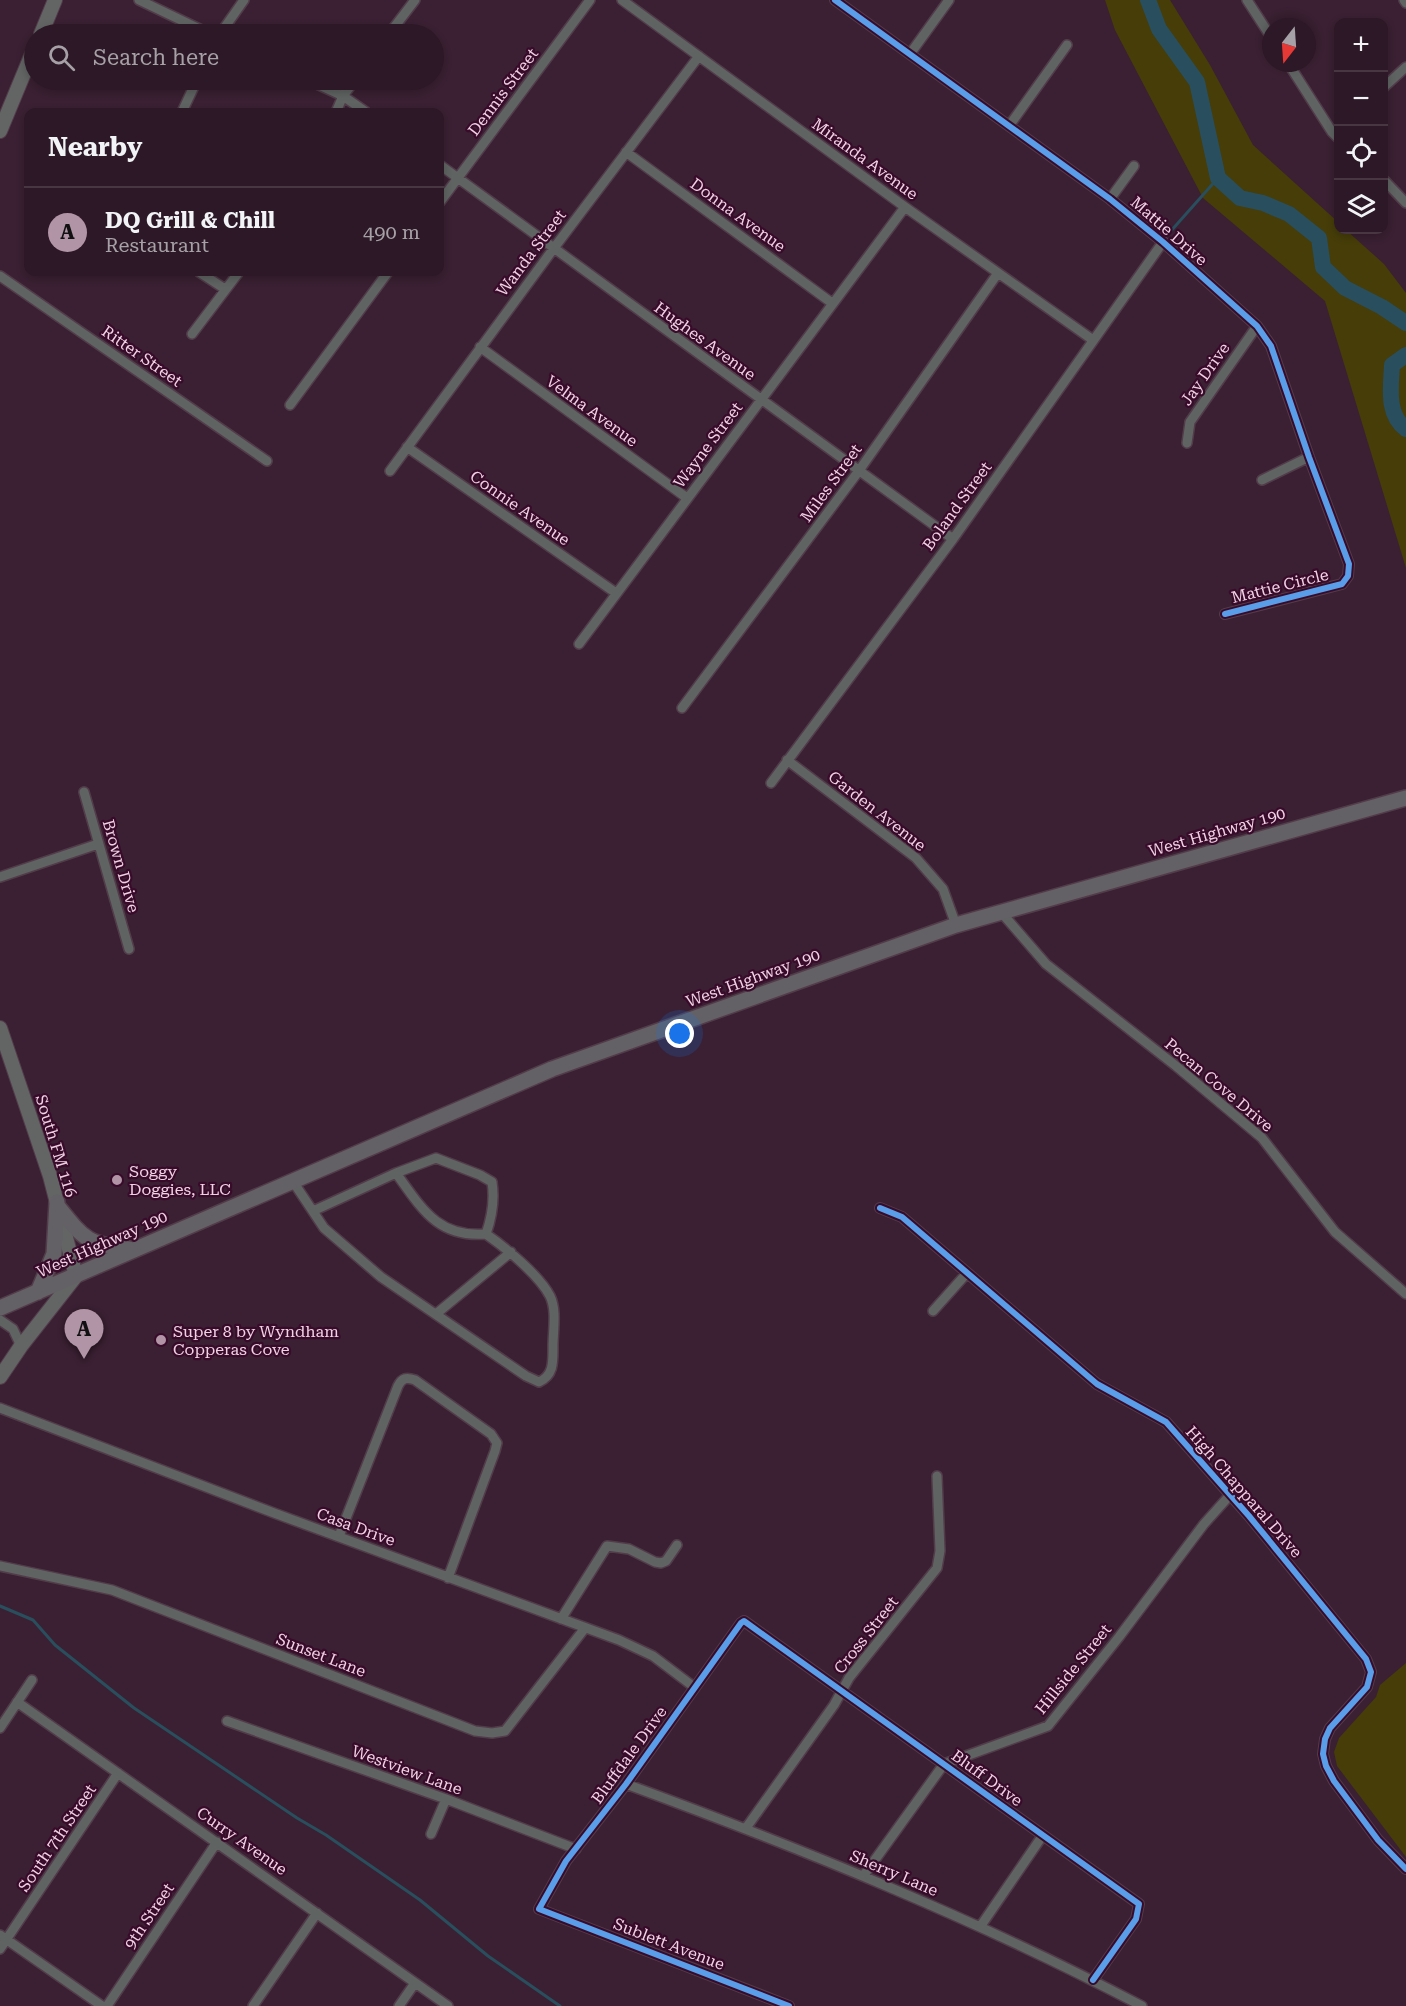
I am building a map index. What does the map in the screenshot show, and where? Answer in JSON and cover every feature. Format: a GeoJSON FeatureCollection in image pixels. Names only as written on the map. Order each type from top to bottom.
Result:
{"type":"FeatureCollection","features":[{"type":"Feature","properties":{"kind":"main road"},"geometry":{"type":"LineString","coordinates":[[44,24],[55,0]]}},
{"type":"Feature","properties":{"kind":"main road"},"geometry":{"type":"LineString","coordinates":[[0,131],[24,73]]}},
{"type":"Feature","properties":{"kind":"main road","name":"West Highway 190"},"geometry":{"type":"LineString","coordinates":[[0,1308],[552,1069],[956,925],[1406,798]]}},
{"type":"Feature","properties":{"kind":"main road","name":"South FM 116"},"geometry":{"type":"LineString","coordinates":[[0,1028],[42,1150],[76,1276]]}},
{"type":"Feature","properties":{"kind":"main road"},"geometry":{"type":"LineString","coordinates":[[58,1205],[87,1240],[109,1247],[132,1249]]}},
{"type":"Feature","properties":{"kind":"main road"},"geometry":{"type":"LineString","coordinates":[[38,1292],[54,1254],[58,1205]]}},
{"type":"Feature","properties":{"kind":"main road"},"geometry":{"type":"LineString","coordinates":[[0,1377],[21,1346],[76,1276]]}},
{"type":"Feature","properties":{"kind":"street"},"geometry":{"type":"LineString","coordinates":[[139,0],[189,24]]}},
{"type":"Feature","properties":{"kind":"street"},"geometry":{"type":"LineString","coordinates":[[226,24],[244,0]]}},
{"type":"Feature","properties":{"kind":"street"},"geometry":{"type":"LineString","coordinates":[[397,24],[415,0]]}},
{"type":"Feature","properties":{"kind":"street","name":"Dennis Street"},"geometry":{"type":"LineString","coordinates":[[444,196],[590,0]]}},
{"type":"Feature","properties":{"kind":"street","name":"Miranda Avenue"},"geometry":{"type":"LineString","coordinates":[[622,0],[905,207],[1093,340]]}},
{"type":"Feature","properties":{"kind":"street","name":"Mattie Drive"},"geometry":{"type":"LineString","coordinates":[[835,0],[1110,198],[1257,326],[1271,346],[1349,564],[1348,576],[1342,584]]}},
{"type":"Feature","properties":{"kind":"street"},"geometry":{"type":"LineString","coordinates":[[910,54],[949,0]]}},
{"type":"Feature","properties":{"kind":"street"},"geometry":{"type":"LineString","coordinates":[[1247,0],[1262,23]]}},
{"type":"Feature","properties":{"kind":"street"},"geometry":{"type":"LineString","coordinates":[[1009,126],[1067,45]]}},
{"type":"Feature","properties":{"kind":"street","name":"Wanda Street"},"geometry":{"type":"LineString","coordinates":[[390,471],[480,347],[699,56]]}},
{"type":"Feature","properties":{"kind":"street"},"geometry":{"type":"LineString","coordinates":[[1388,83],[1406,67]]}},
{"type":"Feature","properties":{"kind":"street"},"geometry":{"type":"LineString","coordinates":[[1294,72],[1334,129]]}},
{"type":"Feature","properties":{"kind":"street"},"geometry":{"type":"LineString","coordinates":[[184,108],[193,90]]}},
{"type":"Feature","properties":{"kind":"street"},"geometry":{"type":"LineString","coordinates":[[330,90],[360,108]]}},
{"type":"Feature","properties":{"kind":"street"},"geometry":{"type":"LineString","coordinates":[[338,108],[348,90]]}},
{"type":"Feature","properties":{"kind":"street","name":"Donna Avenue"},"geometry":{"type":"LineString","coordinates":[[626,152],[832,303]]}},
{"type":"Feature","properties":{"kind":"street"},"geometry":{"type":"LineString","coordinates":[[1110,198],[1134,166]]}},
{"type":"Feature","properties":{"kind":"street","name":"Hughes Avenue"},"geometry":{"type":"LineString","coordinates":[[444,168],[858,472],[953,539]]}},
{"type":"Feature","properties":{"kind":"street"},"geometry":{"type":"LineString","coordinates":[[1388,185],[1406,202]]}},
{"type":"Feature","properties":{"kind":"street","name":"Wayne Street"},"geometry":{"type":"LineString","coordinates":[[579,644],[905,207]]}},
{"type":"Feature","properties":{"kind":"street","name":"Boland Street"},"geometry":{"type":"LineString","coordinates":[[771,783],[953,539],[1163,242]]}},
{"type":"Feature","properties":{"kind":"street","name":"Miles Street"},"geometry":{"type":"LineString","coordinates":[[682,708],[858,472],[999,273]]}},
{"type":"Feature","properties":{"kind":"street","name":"Ritter Street"},"geometry":{"type":"LineString","coordinates":[[0,276],[267,461]]}},
{"type":"Feature","properties":{"kind":"street"},"geometry":{"type":"LineString","coordinates":[[205,276],[225,289]]}},
{"type":"Feature","properties":{"kind":"street"},"geometry":{"type":"LineString","coordinates":[[192,334],[236,276]]}},
{"type":"Feature","properties":{"kind":"street"},"geometry":{"type":"LineString","coordinates":[[290,405],[385,276]]}},
{"type":"Feature","properties":{"kind":"street","name":"Jay Drive"},"geometry":{"type":"LineString","coordinates":[[1187,443],[1190,422],[1257,326]]}},
{"type":"Feature","properties":{"kind":"street","name":"Velma Avenue"},"geometry":{"type":"LineString","coordinates":[[480,347],[687,498]]}},
{"type":"Feature","properties":{"kind":"street","name":"Connie Avenue"},"geometry":{"type":"LineString","coordinates":[[407,447],[616,593]]}},
{"type":"Feature","properties":{"kind":"street"},"geometry":{"type":"LineString","coordinates":[[1262,480],[1309,457]]}},
{"type":"Feature","properties":{"kind":"street","name":"Mattie Circle"},"geometry":{"type":"LineString","coordinates":[[1225,614],[1342,584]]}},
{"type":"Feature","properties":{"kind":"street","name":"Garden Avenue"},"geometry":{"type":"LineString","coordinates":[[787,760],[916,858],[943,890],[956,925]]}},
{"type":"Feature","properties":{"kind":"street","name":"Brown Drive"},"geometry":{"type":"LineString","coordinates":[[84,792],[129,949]]}},
{"type":"Feature","properties":{"kind":"street"},"geometry":{"type":"LineString","coordinates":[[0,877],[98,843]]}},
{"type":"Feature","properties":{"kind":"street","name":"Pecan Cove Drive"},"geometry":{"type":"LineString","coordinates":[[1001,912],[1046,964],[1176,1066],[1262,1138],[1335,1232],[1406,1294]]}},
{"type":"Feature","properties":{"kind":"street"},"geometry":{"type":"LineString","coordinates":[[313,1211],[396,1173],[436,1158],[480,1174],[492,1182],[494,1195],[492,1217],[486,1234]]}},
{"type":"Feature","properties":{"kind":"street"},"geometry":{"type":"LineString","coordinates":[[292,1180],[324,1228],[381,1277],[526,1376],[539,1382],[547,1378],[554,1365],[553,1309],[550,1296],[511,1252],[486,1234],[471,1236],[451,1232],[425,1214],[396,1173]]}},
{"type":"Feature","properties":{"kind":"street","name":"High Chapparal Drive"},"geometry":{"type":"LineString","coordinates":[[880,1208],[902,1217],[1097,1384],[1166,1422],[1230,1495],[1366,1659],[1371,1672],[1367,1687],[1330,1728],[1325,1738],[1323,1754],[1326,1766],[1334,1780],[1378,1840],[1406,1869]]}},
{"type":"Feature","properties":{"kind":"street"},"geometry":{"type":"LineString","coordinates":[[436,1314],[511,1252]]}},
{"type":"Feature","properties":{"kind":"street"},"geometry":{"type":"LineString","coordinates":[[933,1311],[967,1273]]}},
{"type":"Feature","properties":{"kind":"street"},"geometry":{"type":"LineString","coordinates":[[0,1320],[13,1329],[21,1346]]}},
{"type":"Feature","properties":{"kind":"street"},"geometry":{"type":"LineString","coordinates":[[339,1536],[398,1386],[404,1378],[415,1380],[491,1434],[496,1443],[448,1578]]}},
{"type":"Feature","properties":{"kind":"street","name":"Casa Drive"},"geometry":{"type":"LineString","coordinates":[[0,1408],[448,1578],[619,1640],[653,1656],[694,1688]]}},
{"type":"Feature","properties":{"kind":"street","name":"Cross Street"},"geometry":{"type":"LineString","coordinates":[[746,1828],[834,1705],[849,1678],[937,1568],[940,1551],[938,1476]]}},
{"type":"Feature","properties":{"kind":"street","name":"Hillside Street"},"geometry":{"type":"LineString","coordinates":[[944,1764],[1048,1726],[1204,1524],[1230,1495]]}},
{"type":"Feature","properties":{"kind":"street"},"geometry":{"type":"LineString","coordinates":[[561,1619],[607,1546],[629,1549],[661,1563],[666,1561],[677,1545]]}},
{"type":"Feature","properties":{"kind":"street","name":"Sunset Lane"},"geometry":{"type":"LineString","coordinates":[[0,1566],[112,1590],[475,1731],[492,1733],[505,1731],[585,1628]]}},
{"type":"Feature","properties":{"kind":"street","name":"Bluff Drive"},"geometry":{"type":"LineString","coordinates":[[744,1621],[1139,1904],[1140,1910],[1136,1919],[1093,1980]]}},
{"type":"Feature","properties":{"kind":"street","name":"Bluffdale Drive"},"geometry":{"type":"LineString","coordinates":[[539,1909],[560,1870],[626,1784],[744,1621]]}},
{"type":"Feature","properties":{"kind":"street"},"geometry":{"type":"LineString","coordinates":[[0,1728],[32,1680]]}},
{"type":"Feature","properties":{"kind":"street","name":"Curry Avenue"},"geometry":{"type":"LineString","coordinates":[[18,1702],[448,2006]]}},
{"type":"Feature","properties":{"kind":"street","name":"Westview Lane"},"geometry":{"type":"LineString","coordinates":[[227,1721],[446,1799],[576,1849]]}},
{"type":"Feature","properties":{"kind":"street"},"geometry":{"type":"LineString","coordinates":[[864,1875],[944,1764]]}},
{"type":"Feature","properties":{"kind":"street","name":"South 7th Street"},"geometry":{"type":"LineString","coordinates":[[0,1949],[3,1938],[118,1773]]}},
{"type":"Feature","properties":{"kind":"street","name":"Sherry Lane"},"geometry":{"type":"LineString","coordinates":[[626,1784],[864,1875],[1093,1980],[1142,2006]]}},
{"type":"Feature","properties":{"kind":"street"},"geometry":{"type":"LineString","coordinates":[[431,1834],[446,1799]]}},
{"type":"Feature","properties":{"kind":"street"},"geometry":{"type":"LineString","coordinates":[[980,1927],[1044,1835]]}},
{"type":"Feature","properties":{"kind":"street","name":"9th Street"},"geometry":{"type":"LineString","coordinates":[[106,2006],[217,1842]]}},
{"type":"Feature","properties":{"kind":"street","name":"Sublett Avenue"},"geometry":{"type":"LineString","coordinates":[[539,1909],[789,2006]]}},
{"type":"Feature","properties":{"kind":"street"},"geometry":{"type":"LineString","coordinates":[[253,2006],[317,1913]]}},
{"type":"Feature","properties":{"kind":"street"},"geometry":{"type":"LineString","coordinates":[[3,1938],[102,2006]]}},
{"type":"Feature","properties":{"kind":"street"},"geometry":{"type":"LineString","coordinates":[[399,2006],[415,1983]]}},
{"type":"Feature","properties":{"kind":"shaded area"},"geometry":{"type":"Polygon","coordinates":[[[1105,0],[1170,0],[1210,65],[1253,145],[1334,218],[1334,234],[1350,234],[1384,264],[1406,293],[1406,568],[1325,301],[1203,198],[1115,30],[1105,0]]]}},
{"type":"Feature","properties":{"kind":"shaded area"},"geometry":{"type":"Polygon","coordinates":[[[1406,1663],[1406,1857],[1337,1766],[1334,1752],[1339,1738],[1376,1697],[1380,1685],[1406,1663]]]}},
{"type":"Feature","properties":{"kind":"waterway"},"geometry":{"type":"LineString","coordinates":[[1148,0],[1159,29],[1197,82],[1218,178],[1240,198],[1263,203],[1289,214],[1319,238],[1323,267],[1345,288],[1382,307],[1406,323]]}},
{"type":"Feature","properties":{"kind":"waterway"},"geometry":{"type":"LineString","coordinates":[[1170,232],[1218,178]]}},
{"type":"Feature","properties":{"kind":"waterway"},"geometry":{"type":"LineString","coordinates":[[1406,355],[1392,365],[1391,391],[1395,416],[1406,429]]}},
{"type":"Feature","properties":{"kind":"waterway"},"geometry":{"type":"LineString","coordinates":[[0,1606],[33,1620],[55,1645],[134,1708],[420,1900],[488,1956],[560,2006]]}},
{"type":"Feature","properties":{"kind":"cycle path"},"geometry":{"type":"LineString","coordinates":[[835,0],[1110,199],[1163,242],[1257,326],[1271,346],[1349,564],[1348,576],[1342,584],[1225,614]]}},
{"type":"Feature","properties":{"kind":"cycle path"},"geometry":{"type":"LineString","coordinates":[[880,1208],[902,1217],[1097,1384],[1166,1422],[1249,1516],[1366,1659],[1371,1672],[1367,1687],[1330,1728],[1325,1739],[1323,1754],[1334,1781],[1378,1840],[1406,1869]]}},
{"type":"Feature","properties":{"kind":"cycle path"},"geometry":{"type":"LineString","coordinates":[[789,2006],[539,1909],[566,1861],[626,1784],[744,1621],[1139,1904],[1136,1919],[1093,1980]]}},
{"type":"Feature","properties":{"kind":"place","name":"Soggy Doggies, LLC"},"geometry":{"type":"Point","coordinates":[117,1180]}},
{"type":"Feature","properties":{"kind":"place","name":"Super 8 by Wyndham Copperas Cove"},"geometry":{"type":"Point","coordinates":[161,1340]}},
{"type":"Feature","properties":{"kind":"place","name":"DQ Grill & Chill"},"geometry":{"type":"Point","coordinates":[84,1359]}}]}
